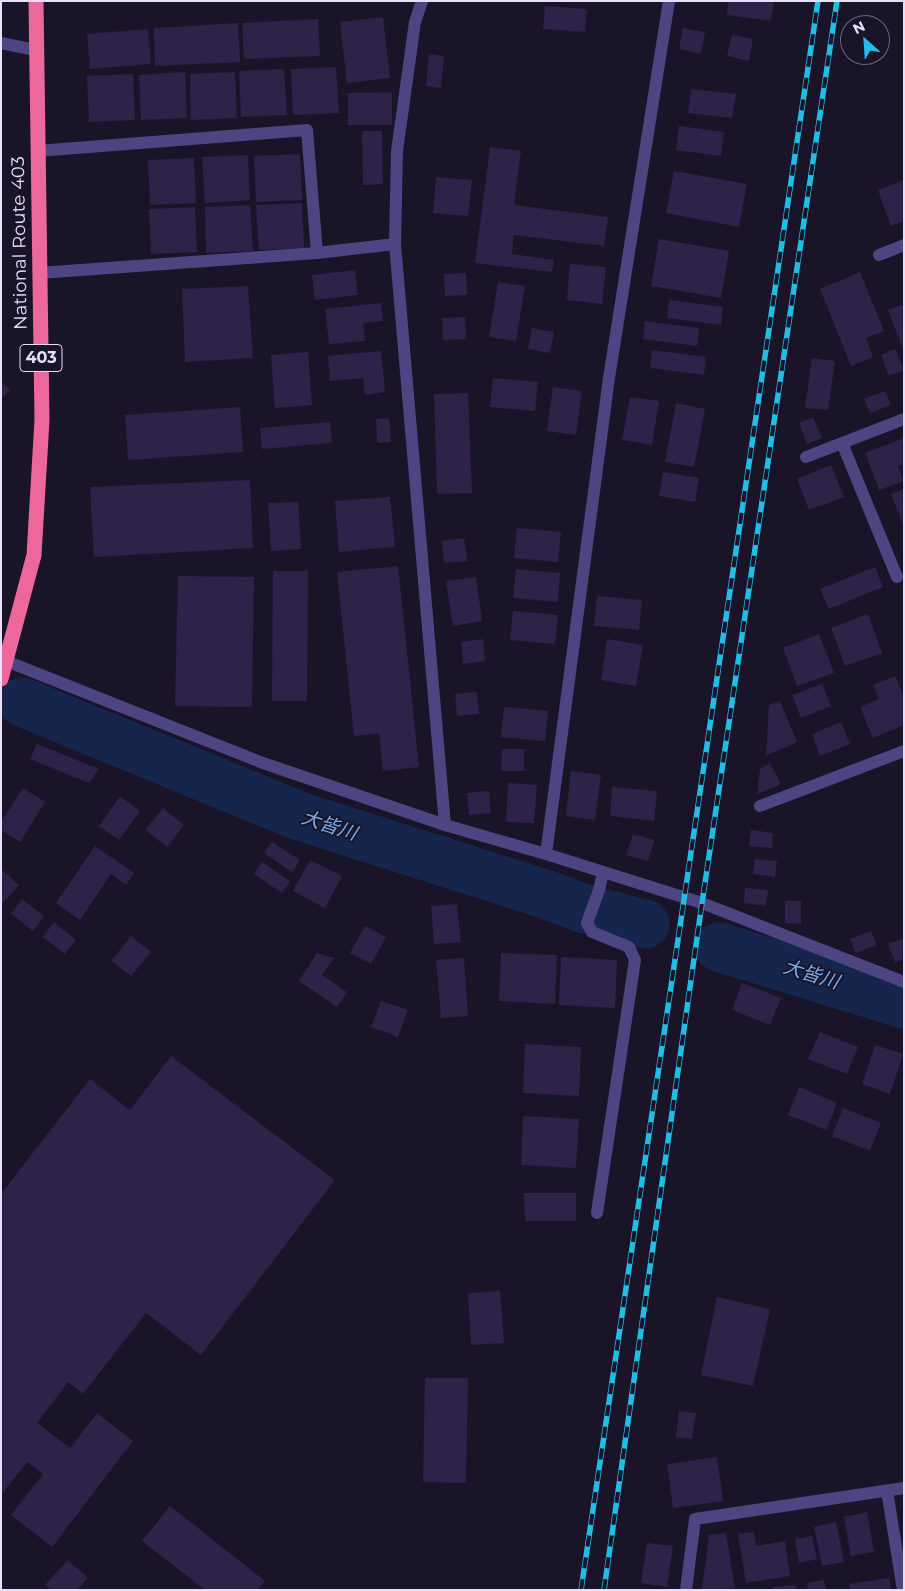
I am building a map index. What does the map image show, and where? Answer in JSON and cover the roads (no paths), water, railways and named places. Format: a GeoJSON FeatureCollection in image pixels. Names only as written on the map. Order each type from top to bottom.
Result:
{"type":"FeatureCollection","features":[{"type":"Feature","properties":{"kind":"highway","name":"National Route 403"},"geometry":{"type":"LineString","coordinates":[[4,660],[34,555],[42,420],[35,50],[36,1]]}},
{"type":"Feature","properties":{"kind":"highway","name":"403"},"geometry":{"type":"LineString","coordinates":[[1,679],[4,660]]}},
{"type":"Feature","properties":{"kind":"street"},"geometry":{"type":"LineString","coordinates":[[422,1],[412,41],[397,151],[395,244],[445,825]]}},
{"type":"Feature","properties":{"kind":"street"},"geometry":{"type":"LineString","coordinates":[[546,854],[609,378],[669,1]]}},
{"type":"Feature","properties":{"kind":"street"},"geometry":{"type":"LineString","coordinates":[[1,43],[35,50]]}},
{"type":"Feature","properties":{"kind":"street"},"geometry":{"type":"LineString","coordinates":[[37,151],[306,130],[317,253]]}},
{"type":"Feature","properties":{"kind":"street"},"geometry":{"type":"LineString","coordinates":[[39,273],[317,253],[395,244]]}},
{"type":"Feature","properties":{"kind":"street"},"geometry":{"type":"LineString","coordinates":[[879,255],[904,245]]}},
{"type":"Feature","properties":{"kind":"street"},"geometry":{"type":"LineString","coordinates":[[806,457],[904,419]]}},
{"type":"Feature","properties":{"kind":"street"},"geometry":{"type":"LineString","coordinates":[[842,443],[898,577]]}},
{"type":"Feature","properties":{"kind":"street"},"geometry":{"type":"LineString","coordinates":[[4,660],[264,763],[445,825],[546,854],[702,903],[904,982]]}},
{"type":"Feature","properties":{"kind":"street"},"geometry":{"type":"LineString","coordinates":[[760,806],[904,751]]}},
{"type":"Feature","properties":{"kind":"street"},"geometry":{"type":"LineString","coordinates":[[597,1213],[635,960],[629,947],[592,932],[587,923],[599,890],[602,872]]}},
{"type":"Feature","properties":{"kind":"street"},"geometry":{"type":"LineString","coordinates":[[686,1590],[695,1519],[904,1488]]}},
{"type":"Feature","properties":{"kind":"street"},"geometry":{"type":"LineString","coordinates":[[887,1490],[903,1590]]}},
{"type":"Feature","properties":{"kind":"waterway","name":"大皆川"},"geometry":{"type":"LineString","coordinates":[[22,702],[299,816],[545,894],[582,908],[645,924]]}},
{"type":"Feature","properties":{"kind":"waterway","name":"大皆川"},"geometry":{"type":"LineString","coordinates":[[719,947],[904,1004]]}},
{"type":"Feature","properties":{"kind":"railway"},"geometry":{"type":"LineString","coordinates":[[581,1590],[818,1]]}},
{"type":"Feature","properties":{"kind":"railway"},"geometry":{"type":"LineString","coordinates":[[604,1590],[702,903],[837,1]]}}]}
